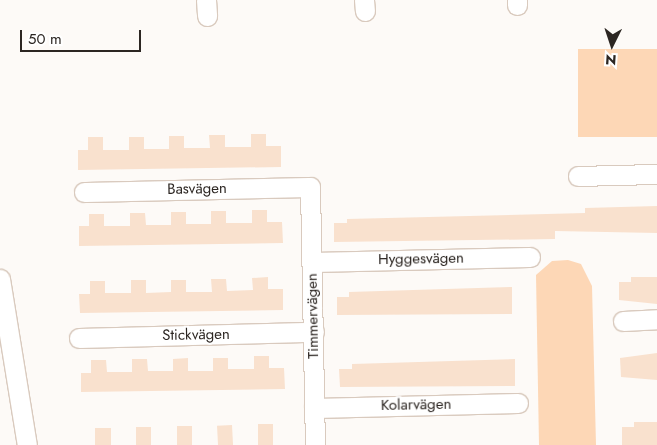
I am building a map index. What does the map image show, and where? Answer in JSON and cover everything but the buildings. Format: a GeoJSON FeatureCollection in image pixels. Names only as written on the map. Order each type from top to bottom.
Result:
{"type":"FeatureCollection","features":[{"type":"Feature","properties":{"kind":"street"},"geometry":{"type":"LineString","coordinates":[[578,176],[657,174]]}},
{"type":"Feature","properties":{"kind":"street","name":"Basvägen"},"geometry":{"type":"LineString","coordinates":[[84,192],[310,187]]}},
{"type":"Feature","properties":{"kind":"street","name":"Timmervägen"},"geometry":{"type":"LineString","coordinates":[[310,187],[315,445]]}},
{"type":"Feature","properties":{"kind":"street","name":"Hyggesvägen"},"geometry":{"type":"LineString","coordinates":[[312,262],[530,257]]}},
{"type":"Feature","properties":{"kind":"street"},"geometry":{"type":"LineString","coordinates":[[0,279],[3,313],[27,445]]}},
{"type":"Feature","properties":{"kind":"street"},"geometry":{"type":"LineString","coordinates":[[623,320],[657,319]]}},
{"type":"Feature","properties":{"kind":"street","name":"Stickvägen"},"geometry":{"type":"LineString","coordinates":[[79,338],[314,332]]}},
{"type":"Feature","properties":{"kind":"street","name":"Kolarvägen"},"geometry":{"type":"LineString","coordinates":[[314,408],[518,403]]}},
{"type":"Feature","properties":{"kind":"shaded area"},"geometry":{"type":"Polygon","coordinates":[[[578,49],[657,49],[657,137],[578,137],[578,49]]]}},
{"type":"Feature","properties":{"kind":"shaded area"},"geometry":{"type":"Polygon","coordinates":[[[568,260],[581,264],[592,286],[596,445],[539,445],[536,275],[552,261],[568,260]]]}}]}
